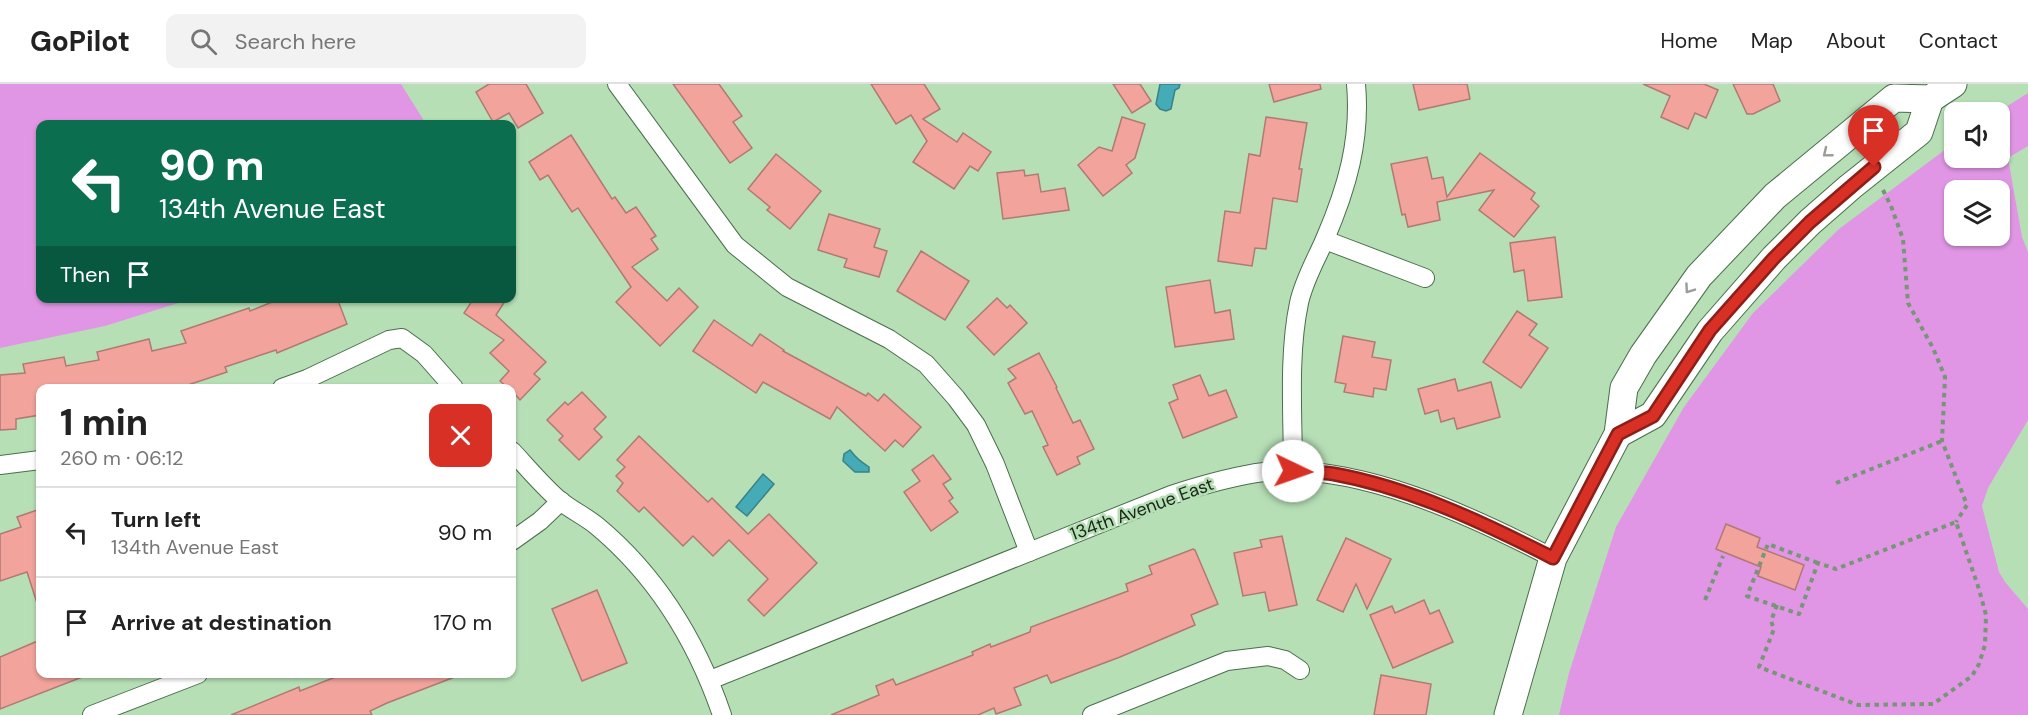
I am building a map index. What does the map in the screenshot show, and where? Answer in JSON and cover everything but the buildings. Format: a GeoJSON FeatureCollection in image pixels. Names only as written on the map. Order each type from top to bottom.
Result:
{"type":"FeatureCollection","features":[{"type":"Feature","properties":{"kind":"street"},"geometry":{"type":"LineString","coordinates":[[617,84],[735,245],[786,287],[889,339],[926,364],[956,398],[976,425],[1029,552]]}},
{"type":"Feature","properties":{"kind":"street"},"geometry":{"type":"LineString","coordinates":[[1293,471],[1295,333],[1299,302],[1310,271],[1325,240],[1351,167],[1357,134],[1356,84]]}},
{"type":"Feature","properties":{"kind":"street"},"geometry":{"type":"LineString","coordinates":[[1508,715],[1553,558],[1618,434],[1624,388],[1643,355],[1699,276],[1775,196],[1894,98],[1929,99],[1953,84]]}},
{"type":"Feature","properties":{"kind":"street"},"geometry":{"type":"LineString","coordinates":[[1618,434],[1653,416],[1710,330],[1774,258],[1850,187],[1919,132],[1929,99]]}},
{"type":"Feature","properties":{"kind":"street"},"geometry":{"type":"LineString","coordinates":[[1325,240],[1425,278]]}},
{"type":"Feature","properties":{"kind":"street"},"geometry":{"type":"LineString","coordinates":[[293,384],[389,340],[402,338],[424,354],[450,384]]}},
{"type":"Feature","properties":{"kind":"street"},"geometry":{"type":"LineString","coordinates":[[516,454],[561,501],[597,526],[642,571],[680,623],[710,680],[722,715]]}},
{"type":"Feature","properties":{"kind":"street"},"geometry":{"type":"LineString","coordinates":[[0,465],[36,460]]}},
{"type":"Feature","properties":{"kind":"street","name":"134th Avenue East"},"geometry":{"type":"LineString","coordinates":[[710,680],[1171,495],[1215,481],[1265,472],[1293,471],[1333,474],[1410,494],[1520,541],[1553,558]]}},
{"type":"Feature","properties":{"kind":"street"},"geometry":{"type":"LineString","coordinates":[[516,538],[540,521],[561,501]]}},
{"type":"Feature","properties":{"kind":"street"},"geometry":{"type":"LineString","coordinates":[[1092,715],[1227,661],[1268,656],[1285,660],[1300,669]]}},
{"type":"Feature","properties":{"kind":"street"},"geometry":{"type":"LineString","coordinates":[[92,715],[188,678]]}},
{"type":"Feature","properties":{"kind":"path"},"geometry":{"type":"LineString","coordinates":[[1818,563],[1799,614],[1747,596],[1768,544],[1836,569],[1956,522],[1967,505],[1942,441],[1945,377],[1933,348],[1908,303],[1903,238],[1880,183]]}},
{"type":"Feature","properties":{"kind":"path"},"geometry":{"type":"LineString","coordinates":[[1836,483],[1942,441]]}},
{"type":"Feature","properties":{"kind":"path"},"geometry":{"type":"LineString","coordinates":[[1777,605],[1771,621],[1774,629],[1759,667],[1858,705],[1933,704],[1972,676],[1979,664],[1984,645],[1986,615],[1956,522]]}},
{"type":"Feature","properties":{"kind":"path"},"geometry":{"type":"LineString","coordinates":[[1705,600],[1723,556]]}},
{"type":"Feature","properties":{"kind":"shaded area"},"geometry":{"type":"Polygon","coordinates":[[[0,84],[401,84],[424,120],[36,120],[36,303],[178,303],[105,326],[0,348],[0,84]]]}},
{"type":"Feature","properties":{"kind":"shaded area"},"geometry":{"type":"Polygon","coordinates":[[[2028,93],[2028,146],[2010,157],[2010,104],[2028,93]]]}},
{"type":"Feature","properties":{"kind":"shaded area"},"geometry":{"type":"Polygon","coordinates":[[[1944,150],[1944,168],[2010,168],[2022,237],[2028,252],[2028,420],[1988,488],[1982,506],[1999,572],[2028,609],[2028,715],[1559,715],[1569,673],[1616,527],[1684,407],[1753,313],[1839,229],[1944,150]]]}},
{"type":"Feature","properties":{"kind":"water"},"geometry":{"type":"Polygon","coordinates":[[[1160,84],[1180,84],[1175,90],[1171,109],[1166,111],[1160,109],[1156,104],[1160,84]]]}},
{"type":"Feature","properties":{"kind":"water"},"geometry":{"type":"Polygon","coordinates":[[[850,450],[869,467],[869,472],[855,472],[843,461],[844,454],[850,450]]]}},
{"type":"Feature","properties":{"kind":"water"},"geometry":{"type":"Polygon","coordinates":[[[763,474],[774,484],[747,516],[736,507],[763,474]]]}},
{"type":"Feature","properties":{"kind":"route"},"geometry":{"type":"LineString","coordinates":[[1293,471],[1333,474],[1410,494],[1520,541],[1553,558],[1618,434],[1653,416],[1710,330],[1774,258],[1810,222],[1874,167]]}}]}
